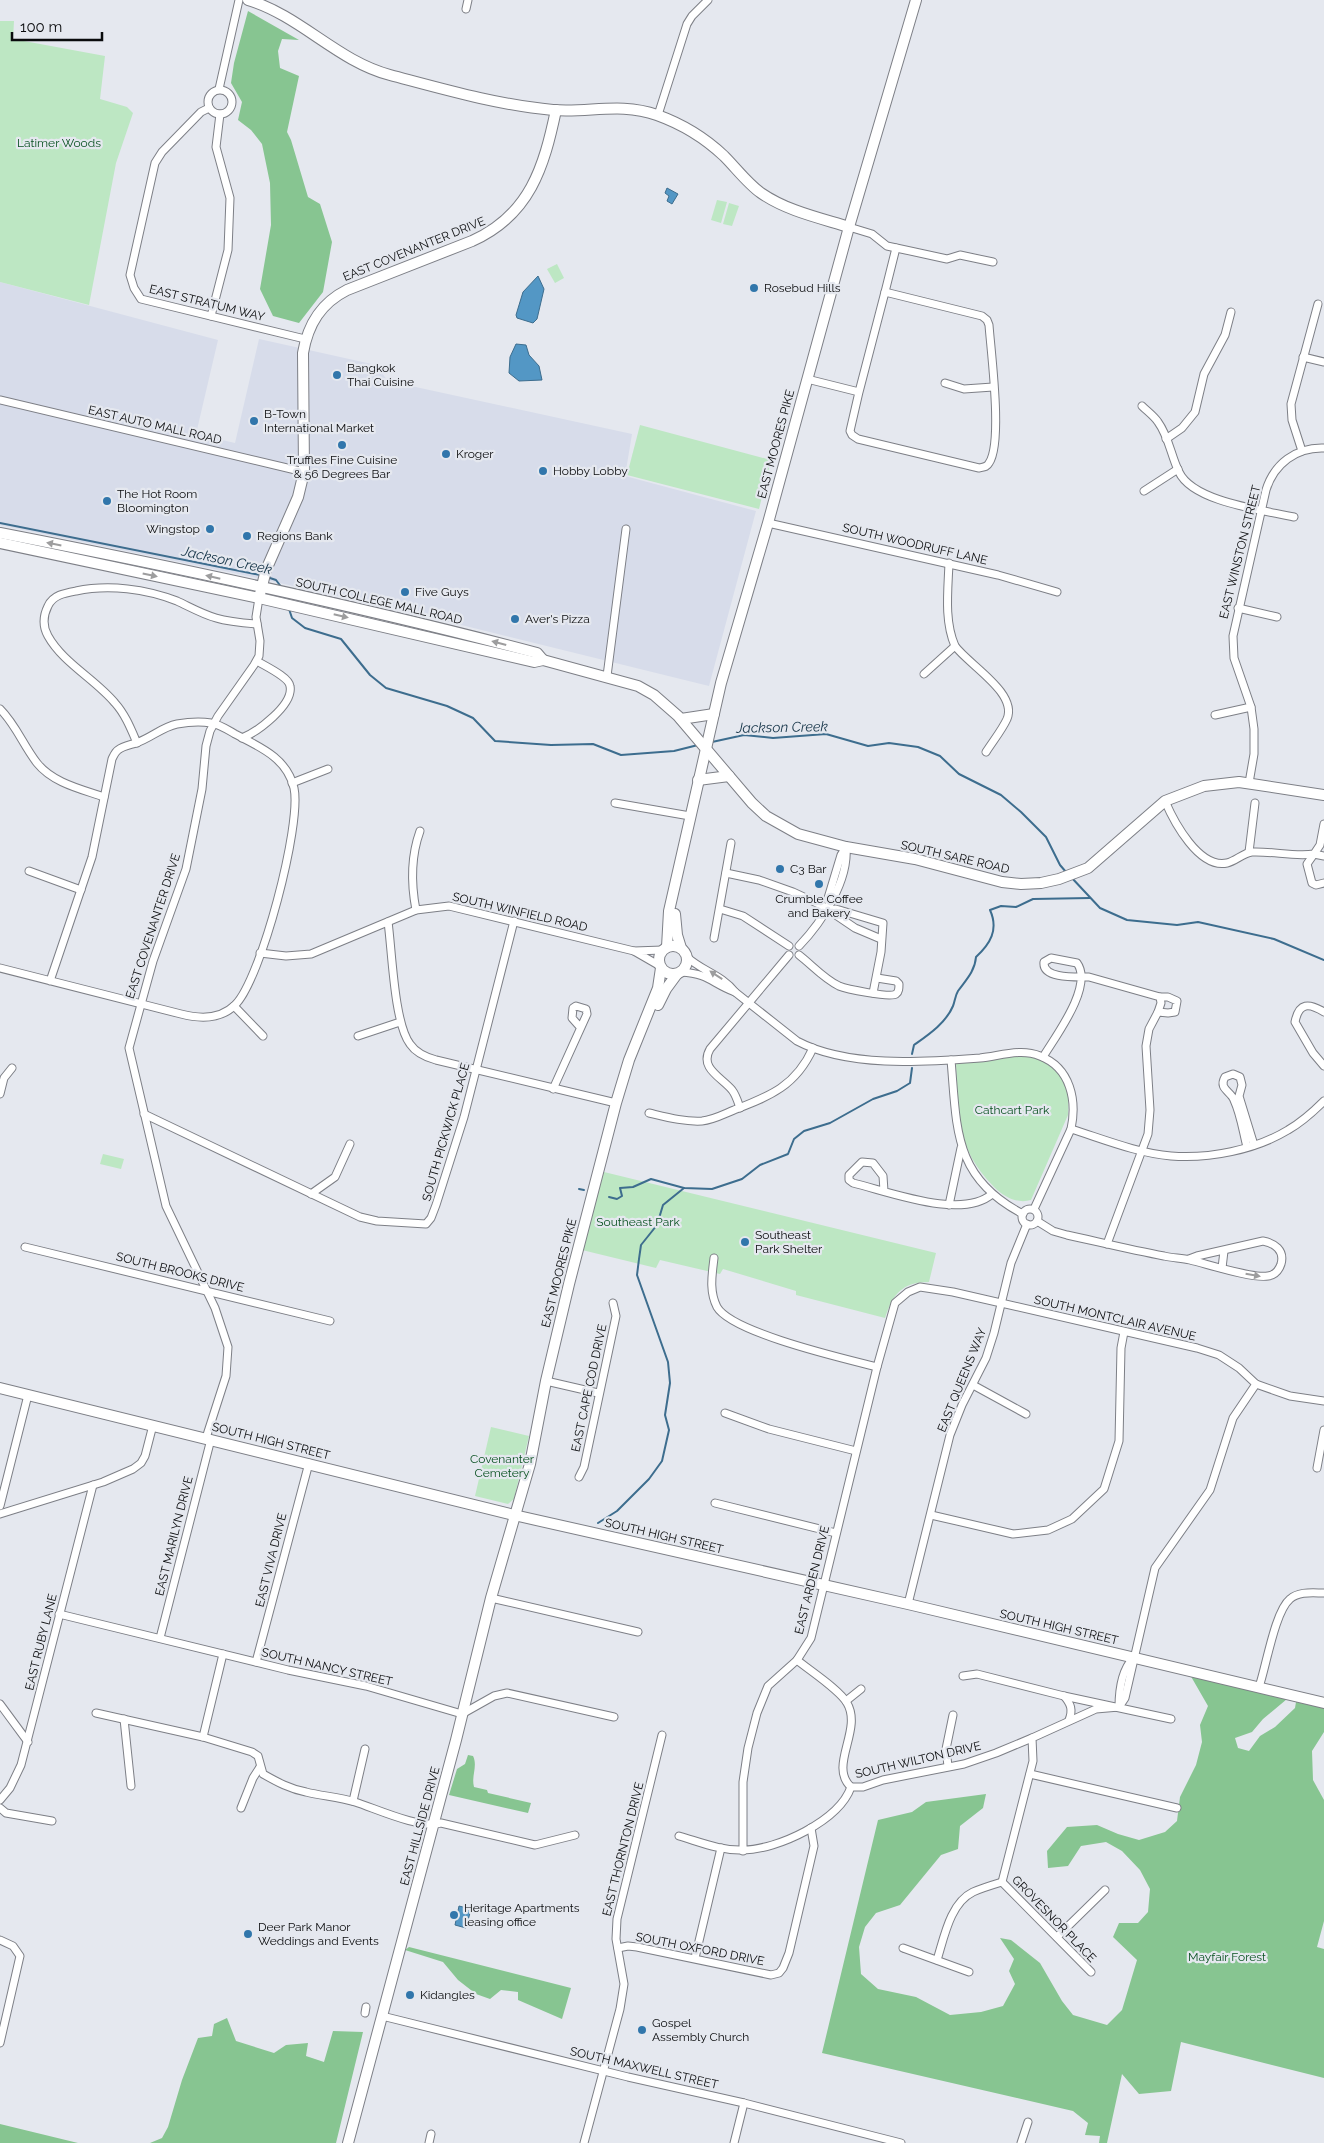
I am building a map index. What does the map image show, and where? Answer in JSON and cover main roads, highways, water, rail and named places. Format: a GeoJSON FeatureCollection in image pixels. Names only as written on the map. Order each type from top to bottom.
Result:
{"type":"FeatureCollection","features":[{"type":"Feature","properties":{"kind":"main road"},"geometry":{"type":"LineString","coordinates":[[248,0],[279,13],[345,57],[376,71],[507,103],[556,110],[614,107],[658,115],[704,138],[761,193],[803,213],[849,227]]}},
{"type":"Feature","properties":{"kind":"main road","name":"EAST MOORES PIKE"},"geometry":{"type":"LineString","coordinates":[[665,948],[669,911],[698,780],[738,621],[768,523],[849,227],[916,0]]}},
{"type":"Feature","properties":{"kind":"main road","name":"EAST COVENANTER DRIVE"},"geometry":{"type":"LineString","coordinates":[[262,585],[298,497],[304,472],[303,353],[306,339],[315,318],[326,304],[340,294],[486,235],[507,219],[525,198],[538,177],[556,110]]}},
{"type":"Feature","properties":{"kind":"main road","name":"SOUTH COLLEGE MALL ROAD"},"geometry":{"type":"LineString","coordinates":[[0,533],[262,585],[275,591],[432,625],[537,653],[543,660]]}},
{"type":"Feature","properties":{"kind":"main road","name":"SOUTH COLLEGE MALL ROAD"},"geometry":{"type":"LineString","coordinates":[[0,543],[131,571],[262,585],[279,602],[293,606],[429,636],[534,662],[543,660],[607,676],[638,686],[654,695],[681,719],[706,750]]}},
{"type":"Feature","properties":{"kind":"main road"},"geometry":{"type":"LineString","coordinates":[[131,571],[134,560]]}},
{"type":"Feature","properties":{"kind":"main road"},"geometry":{"type":"LineString","coordinates":[[429,636],[432,625]]}},
{"type":"Feature","properties":{"kind":"main road"},"geometry":{"type":"LineString","coordinates":[[681,719],[714,714]]}},
{"type":"Feature","properties":{"kind":"main road","name":"SOUTH SARE ROAD"},"geometry":{"type":"LineString","coordinates":[[706,750],[752,803],[782,826],[815,839],[846,847],[915,859],[1008,883],[1031,884],[1059,879],[1088,868],[1165,802],[1204,786],[1229,782],[1249,783],[1324,795]]}},
{"type":"Feature","properties":{"kind":"main road"},"geometry":{"type":"LineString","coordinates":[[698,780],[729,776]]}},
{"type":"Feature","properties":{"kind":"main road","name":"EAST MOORES PIKE"},"geometry":{"type":"LineString","coordinates":[[673,898],[677,935],[681,948]]}},
{"type":"Feature","properties":{"kind":"main road"},"geometry":{"type":"LineString","coordinates":[[673,946],[681,948],[688,957],[686,967],[679,973],[668,974],[660,967],[659,956],[665,948],[673,946]]}},
{"type":"Feature","properties":{"kind":"main road","name":"EAST MOORES PIKE"},"geometry":{"type":"LineString","coordinates":[[514,1515],[530,1464],[546,1381],[569,1284],[616,1104],[628,1060],[658,988],[660,967]]}},
{"type":"Feature","properties":{"kind":"main road","name":"EAST MOORES PIKE"},"geometry":{"type":"LineString","coordinates":[[637,1040],[656,1010],[667,986],[679,973]]}},
{"type":"Feature","properties":{"kind":"main road","name":"SOUTH HIGH STREET"},"geometry":{"type":"LineString","coordinates":[[0,1388],[514,1515],[823,1584],[1324,1703]]}},
{"type":"Feature","properties":{"kind":"main road","name":"EAST HILLSIDE DRIVE"},"geometry":{"type":"LineString","coordinates":[[348,2143],[514,1515]]}},
{"type":"Feature","properties":{"kind":"water"},"geometry":{"type":"Polygon","coordinates":[[[667,188],[678,194],[672,204],[667,201],[669,196],[665,193],[667,188]]]}},
{"type":"Feature","properties":{"kind":"water"},"geometry":{"type":"Polygon","coordinates":[[[538,276],[544,289],[537,319],[533,323],[517,318],[516,315],[523,292],[538,276]]]}},
{"type":"Feature","properties":{"kind":"water"},"geometry":{"type":"Polygon","coordinates":[[[516,344],[526,345],[529,355],[539,366],[542,380],[519,381],[509,373],[510,357],[516,344]]]}},
{"type":"Feature","properties":{"kind":"water"},"geometry":{"type":"Polygon","coordinates":[[[459,1906],[471,1909],[466,1928],[455,1925],[459,1906]]]}},
{"type":"Feature","properties":{"kind":"waterway","name":"Jackson Creek"},"geometry":{"type":"LineString","coordinates":[[0,523],[260,575]]}},
{"type":"Feature","properties":{"kind":"waterway","name":"Jackson Creek"},"geometry":{"type":"LineString","coordinates":[[267,577],[276,580],[282,588]]}},
{"type":"Feature","properties":{"kind":"waterway","name":"Jackson Creek"},"geometry":{"type":"LineString","coordinates":[[289,609],[292,618],[305,628],[341,639],[370,675],[386,688],[447,706],[473,718],[495,741],[551,745],[593,744],[621,755],[674,751],[698,745]]}},
{"type":"Feature","properties":{"kind":"waterway","name":"Jackson Creek"},"geometry":{"type":"LineString","coordinates":[[712,742],[744,735],[773,738],[826,734],[868,746],[889,743],[918,747],[940,756],[959,774],[1001,795],[1046,837],[1060,865],[1066,872]]}},
{"type":"Feature","properties":{"kind":"waterway","name":"Jackson Creek"},"geometry":{"type":"LineString","coordinates":[[1071,877],[1100,908],[1127,920],[1177,925],[1198,922],[1274,939],[1324,960]]}},
{"type":"Feature","properties":{"kind":"waterway"},"geometry":{"type":"LineString","coordinates":[[912,1054],[914,1045],[946,1018],[953,1006],[958,991],[972,971],[976,957],[989,942],[994,924],[990,910],[1001,906],[1016,907],[1033,899],[1090,898]]}},
{"type":"Feature","properties":{"kind":"waterway"},"geometry":{"type":"LineString","coordinates":[[609,1197],[617,1199],[622,1196],[620,1188],[633,1187],[651,1179],[684,1188],[712,1189],[742,1179],[760,1165],[788,1154],[794,1139],[804,1131],[830,1123],[873,1099],[897,1091],[910,1083],[912,1068]]}},
{"type":"Feature","properties":{"kind":"waterway"},"geometry":{"type":"LineString","coordinates":[[598,1523],[617,1511],[649,1479],[662,1461],[669,1430],[665,1415],[670,1383],[668,1362],[637,1275],[641,1245],[657,1225],[663,1205],[684,1188]]}},
{"type":"Feature","properties":{"kind":"waterway"},"geometry":{"type":"LineString","coordinates":[[579,1189],[584,1190]]}},
{"type":"Feature","properties":{"kind":"place","name":"Rosebud Hills"},"geometry":{"type":"Point","coordinates":[754,288]}},
{"type":"Feature","properties":{"kind":"place","name":"Bangkok Thai Cuisine"},"geometry":{"type":"Point","coordinates":[337,375]}},
{"type":"Feature","properties":{"kind":"place","name":"B-Town International Market"},"geometry":{"type":"Point","coordinates":[254,421]}},
{"type":"Feature","properties":{"kind":"place","name":"Truffles Fine Cuisine & 56 Degrees Bar"},"geometry":{"type":"Point","coordinates":[342,445]}},
{"type":"Feature","properties":{"kind":"place","name":"Kroger"},"geometry":{"type":"Point","coordinates":[446,454]}},
{"type":"Feature","properties":{"kind":"place","name":"Hobby Lobby"},"geometry":{"type":"Point","coordinates":[543,471]}},
{"type":"Feature","properties":{"kind":"place","name":"The Hot Room Bloomington"},"geometry":{"type":"Point","coordinates":[107,501]}},
{"type":"Feature","properties":{"kind":"place","name":"Wingstop"},"geometry":{"type":"Point","coordinates":[210,529]}},
{"type":"Feature","properties":{"kind":"place","name":"Regions Bank"},"geometry":{"type":"Point","coordinates":[247,536]}},
{"type":"Feature","properties":{"kind":"place","name":"Five Guys"},"geometry":{"type":"Point","coordinates":[405,592]}},
{"type":"Feature","properties":{"kind":"place","name":"Aver's Pizza"},"geometry":{"type":"Point","coordinates":[515,619]}},
{"type":"Feature","properties":{"kind":"place","name":"C3 Bar"},"geometry":{"type":"Point","coordinates":[780,869]}},
{"type":"Feature","properties":{"kind":"place","name":"Crumble Coffee and Bakery"},"geometry":{"type":"Point","coordinates":[819,884]}},
{"type":"Feature","properties":{"kind":"place","name":"Southeast Park Shelter"},"geometry":{"type":"Point","coordinates":[745,1242]}},
{"type":"Feature","properties":{"kind":"place","name":"Heritage Apartments leasing office"},"geometry":{"type":"Point","coordinates":[454,1915]}},
{"type":"Feature","properties":{"kind":"place","name":"Deer Park Manor Weddings and Events"},"geometry":{"type":"Point","coordinates":[248,1934]}},
{"type":"Feature","properties":{"kind":"place","name":"Kidangles"},"geometry":{"type":"Point","coordinates":[410,1995]}},
{"type":"Feature","properties":{"kind":"place","name":"Gospel Assembly Church"},"geometry":{"type":"Point","coordinates":[642,2030]}},
{"type":"Feature","properties":{"kind":"park label","name":"Latimer Woods"},"geometry":{"type":"Point","coordinates":[59,143]}},
{"type":"Feature","properties":{"kind":"park label","name":"Cathcart Park"},"geometry":{"type":"Point","coordinates":[1012,1110]}},
{"type":"Feature","properties":{"kind":"park label","name":"Southeast Park"},"geometry":{"type":"Point","coordinates":[638,1222]}},
{"type":"Feature","properties":{"kind":"park label","name":"Covenanter Cemetery"},"geometry":{"type":"Point","coordinates":[502,1466]}},
{"type":"Feature","properties":{"kind":"park label","name":"Mayfair Forest"},"geometry":{"type":"Point","coordinates":[1227,1957]}}]}
